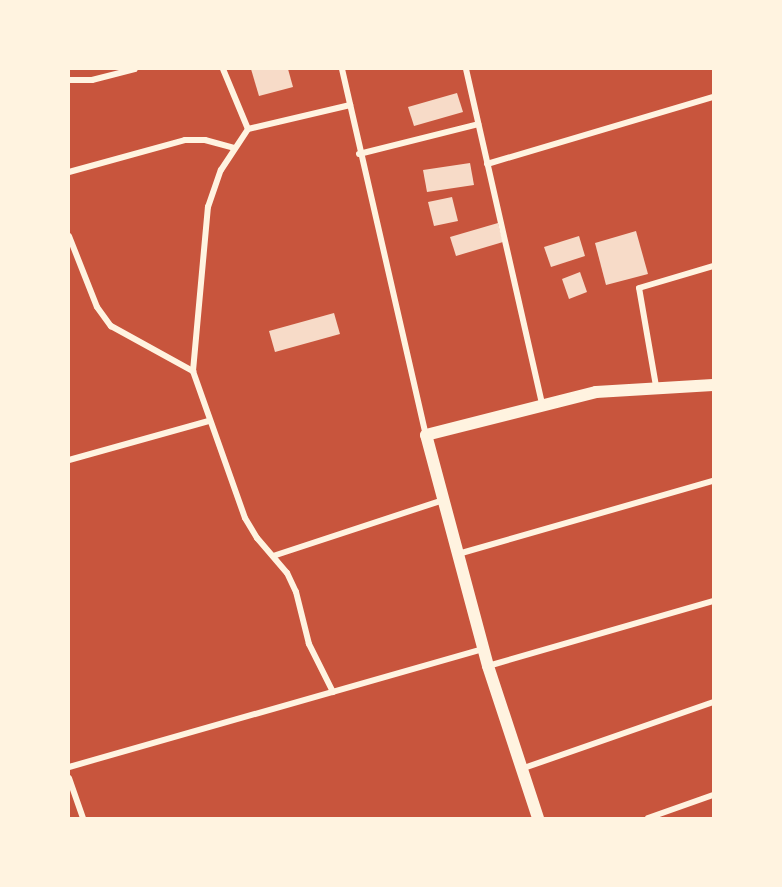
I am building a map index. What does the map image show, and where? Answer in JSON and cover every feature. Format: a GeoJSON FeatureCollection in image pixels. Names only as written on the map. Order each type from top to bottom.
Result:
{"type":"FeatureCollection","features":[{"type":"Feature","properties":{"kind":"main road"},"geometry":{"type":"LineString","coordinates":[[537,818],[483,649],[426,435],[542,403],[596,392],[656,386],[713,385]]}},
{"type":"Feature","properties":{"kind":"street"},"geometry":{"type":"LineString","coordinates":[[69,80],[92,80],[135,69]]}},
{"type":"Feature","properties":{"kind":"street"},"geometry":{"type":"LineString","coordinates":[[223,69],[248,129]]}},
{"type":"Feature","properties":{"kind":"street"},"geometry":{"type":"LineString","coordinates":[[342,69],[359,154],[426,435]]}},
{"type":"Feature","properties":{"kind":"street"},"geometry":{"type":"LineString","coordinates":[[465,69],[542,403]]}},
{"type":"Feature","properties":{"kind":"street"},"geometry":{"type":"LineString","coordinates":[[487,164],[713,97]]}},
{"type":"Feature","properties":{"kind":"street"},"geometry":{"type":"LineString","coordinates":[[333,692],[309,644],[296,592],[245,518],[208,421],[193,371],[208,207],[220,170],[248,129],[350,105]]}},
{"type":"Feature","properties":{"kind":"street"},"geometry":{"type":"LineString","coordinates":[[359,154],[478,124]]}},
{"type":"Feature","properties":{"kind":"street"},"geometry":{"type":"LineString","coordinates":[[69,172],[185,140],[205,140],[235,148]]}},
{"type":"Feature","properties":{"kind":"street"},"geometry":{"type":"LineString","coordinates":[[69,236],[97,307],[111,326],[193,371]]}},
{"type":"Feature","properties":{"kind":"street"},"geometry":{"type":"LineString","coordinates":[[656,386],[639,288],[713,266]]}},
{"type":"Feature","properties":{"kind":"street"},"geometry":{"type":"LineString","coordinates":[[69,460],[208,421]]}},
{"type":"Feature","properties":{"kind":"street"},"geometry":{"type":"LineString","coordinates":[[457,554],[713,481]]}},
{"type":"Feature","properties":{"kind":"street"},"geometry":{"type":"LineString","coordinates":[[273,556],[443,500]]}},
{"type":"Feature","properties":{"kind":"street"},"geometry":{"type":"LineString","coordinates":[[488,666],[713,601]]}},
{"type":"Feature","properties":{"kind":"street"},"geometry":{"type":"LineString","coordinates":[[69,767],[483,649]]}},
{"type":"Feature","properties":{"kind":"street"},"geometry":{"type":"LineString","coordinates":[[521,770],[713,702]]}},
{"type":"Feature","properties":{"kind":"street"},"geometry":{"type":"LineString","coordinates":[[69,778],[83,818]]}},
{"type":"Feature","properties":{"kind":"street"},"geometry":{"type":"LineString","coordinates":[[648,818],[713,795]]}},
{"type":"Feature","properties":{"kind":"building"},"geometry":{"type":"Polygon","coordinates":[[[251,69],[288,69],[293,87],[259,96],[251,69]]]}},
{"type":"Feature","properties":{"kind":"building"},"geometry":{"type":"Polygon","coordinates":[[[457,93],[463,112],[414,126],[408,107],[457,93]]]}},
{"type":"Feature","properties":{"kind":"building"},"geometry":{"type":"Polygon","coordinates":[[[470,163],[474,185],[427,192],[423,170],[470,163]]]}},
{"type":"Feature","properties":{"kind":"building"},"geometry":{"type":"Polygon","coordinates":[[[452,197],[458,221],[434,226],[428,202],[452,197]]]}},
{"type":"Feature","properties":{"kind":"building"},"geometry":{"type":"Polygon","coordinates":[[[498,223],[503,242],[456,256],[450,237],[498,223]]]}},
{"type":"Feature","properties":{"kind":"building"},"geometry":{"type":"Polygon","coordinates":[[[636,231],[648,274],[606,285],[595,243],[636,231]]]}},
{"type":"Feature","properties":{"kind":"building"},"geometry":{"type":"Polygon","coordinates":[[[579,236],[585,256],[551,267],[544,247],[579,236]]]}},
{"type":"Feature","properties":{"kind":"building"},"geometry":{"type":"Polygon","coordinates":[[[580,272],[587,292],[569,299],[562,279],[580,272]]]}},
{"type":"Feature","properties":{"kind":"building"},"geometry":{"type":"Polygon","coordinates":[[[334,313],[340,334],[275,352],[269,331],[334,313]]]}}]}
